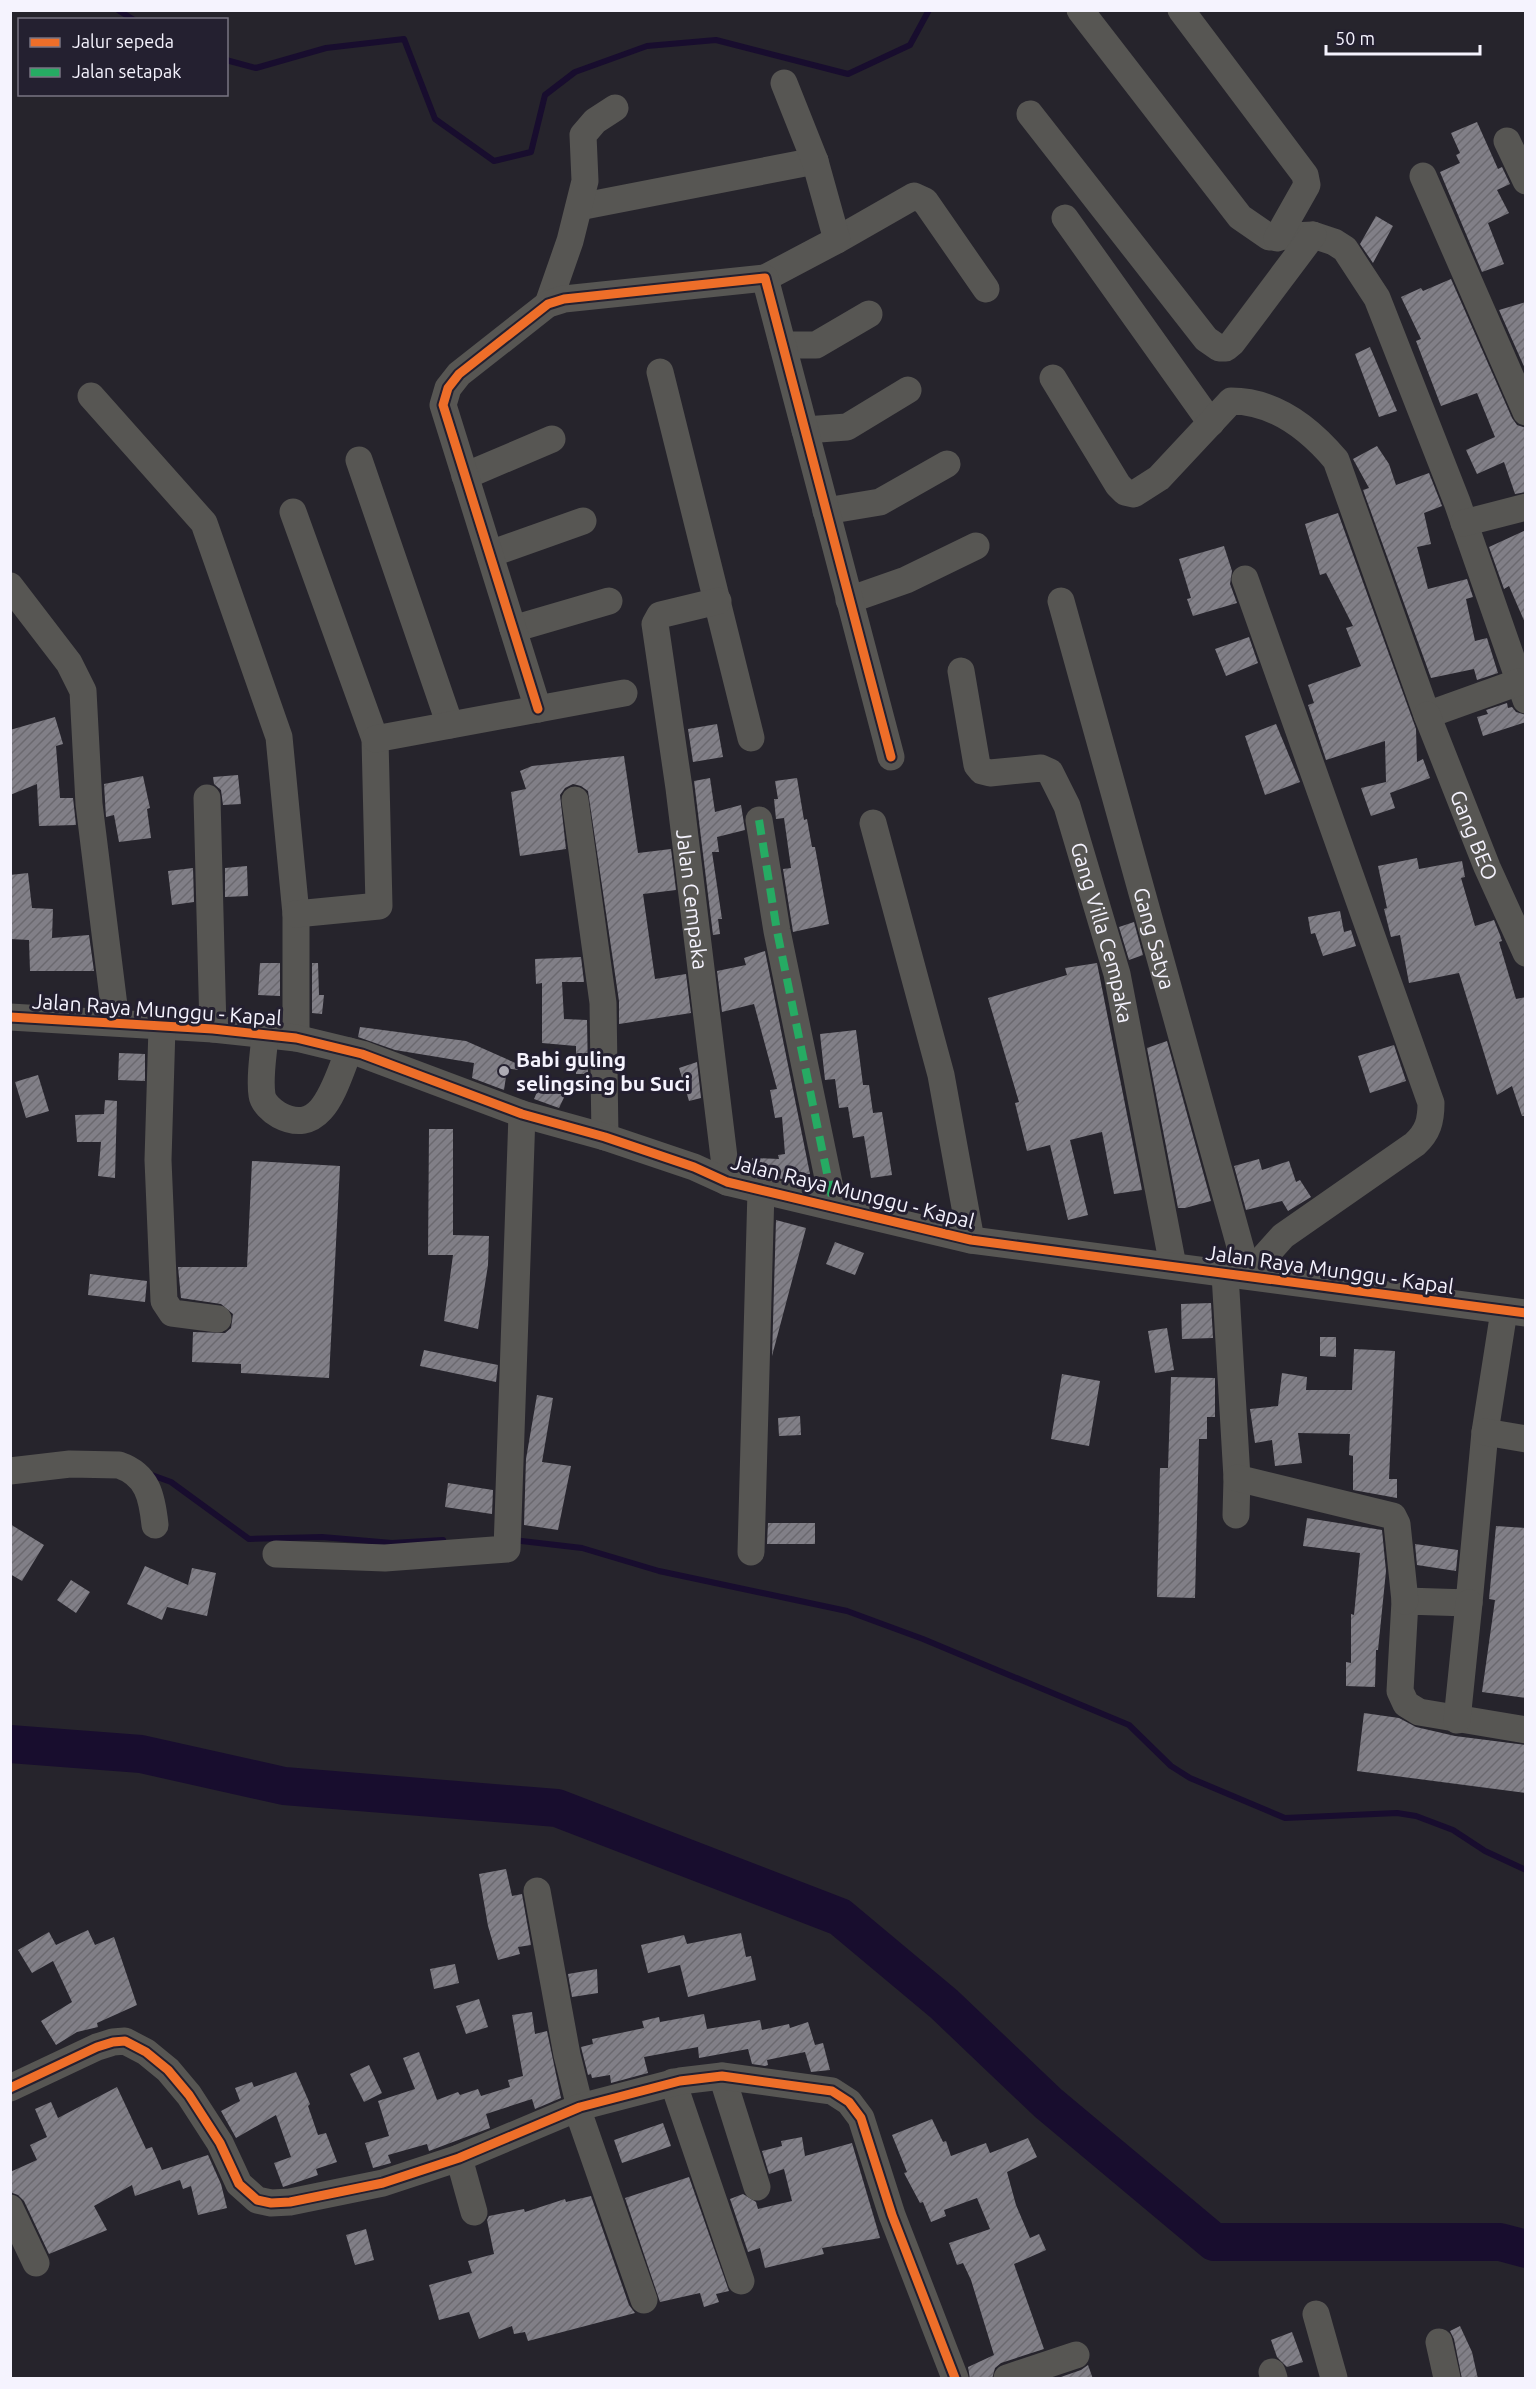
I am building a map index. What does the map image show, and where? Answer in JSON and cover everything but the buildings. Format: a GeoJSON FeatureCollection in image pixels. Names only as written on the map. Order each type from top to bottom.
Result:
{"type":"FeatureCollection","features":[{"type":"Feature","properties":{"kind":"street"},"geometry":{"type":"LineString","coordinates":[[1080,10],[1240,217],[1262,234],[1277,238],[1313,235],[1334,242],[1345,249],[1377,298],[1464,523],[1522,691],[1427,715]]}},
{"type":"Feature","properties":{"kind":"street"},"geometry":{"type":"LineString","coordinates":[[1181,10],[1305,175],[1307,185],[1277,238]]}},
{"type":"Feature","properties":{"kind":"street"},"geometry":{"type":"LineString","coordinates":[[784,83],[815,161],[837,240]]}},
{"type":"Feature","properties":{"kind":"street"},"geometry":{"type":"LineString","coordinates":[[548,304],[585,181],[583,135],[595,121],[615,108]]}},
{"type":"Feature","properties":{"kind":"street"},"geometry":{"type":"LineString","coordinates":[[1030,114],[1206,339],[1220,348],[1226,348],[1232,343],[1313,235]]}},
{"type":"Feature","properties":{"kind":"street"},"geometry":{"type":"LineString","coordinates":[[1507,141],[1526,181]]}},
{"type":"Feature","properties":{"kind":"street"},"geometry":{"type":"LineString","coordinates":[[579,207],[815,161]]}},
{"type":"Feature","properties":{"kind":"street"},"geometry":{"type":"LineString","coordinates":[[1423,176],[1526,412]]}},
{"type":"Feature","properties":{"kind":"street"},"geometry":{"type":"LineString","coordinates":[[538,709],[443,405],[448,388],[459,374],[548,304],[564,299],[765,278],[914,196],[919,196],[925,201],[986,289]]}},
{"type":"Feature","properties":{"kind":"street"},"geometry":{"type":"LineString","coordinates":[[1053,378],[1109,472],[1125,492],[1134,494],[1160,478],[1211,423],[1065,218]]}},
{"type":"Feature","properties":{"kind":"street"},"geometry":{"type":"LineString","coordinates":[[765,278],[891,757]]}},
{"type":"Feature","properties":{"kind":"street"},"geometry":{"type":"LineString","coordinates":[[783,345],[816,345],[868,314]]}},
{"type":"Feature","properties":{"kind":"street"},"geometry":{"type":"LineString","coordinates":[[660,372],[751,738]]}},
{"type":"Feature","properties":{"kind":"street"},"geometry":{"type":"LineString","coordinates":[[805,430],[847,427],[908,390]]}},
{"type":"Feature","properties":{"kind":"street"},"geometry":{"type":"LineString","coordinates":[[92,396],[204,523],[279,737],[296,914],[296,1038]]}},
{"type":"Feature","properties":{"kind":"street","name":"Gang BEO"},"geometry":{"type":"LineString","coordinates":[[1211,423],[1232,401],[1275,409],[1315,435],[1336,460],[1427,715],[1487,867],[1526,953]]}},
{"type":"Feature","properties":{"kind":"street"},"geometry":{"type":"LineString","coordinates":[[465,476],[552,439]]}},
{"type":"Feature","properties":{"kind":"street"},"geometry":{"type":"LineString","coordinates":[[359,460],[450,725]]}},
{"type":"Feature","properties":{"kind":"street"},"geometry":{"type":"LineString","coordinates":[[826,511],[880,502],[947,464]]}},
{"type":"Feature","properties":{"kind":"street"},"geometry":{"type":"LineString","coordinates":[[1464,523],[1526,507]]}},
{"type":"Feature","properties":{"kind":"street"},"geometry":{"type":"LineString","coordinates":[[293,512],[375,739],[379,906],[296,914]]}},
{"type":"Feature","properties":{"kind":"street"},"geometry":{"type":"LineString","coordinates":[[490,554],[583,521]]}},
{"type":"Feature","properties":{"kind":"street"},"geometry":{"type":"LineString","coordinates":[[849,600],[906,580],[976,546]]}},
{"type":"Feature","properties":{"kind":"street"},"geometry":{"type":"LineString","coordinates":[[1236,1274],[1283,1236],[1420,1139],[1428,1127],[1431,1111],[1431,1103],[1404,1024],[1245,579]]}},
{"type":"Feature","properties":{"kind":"street"},"geometry":{"type":"LineString","coordinates":[[10,586],[69,663],[82,691],[89,804],[116,1022]]}},
{"type":"Feature","properties":{"kind":"street"},"geometry":{"type":"LineString","coordinates":[[513,629],[609,601]]}},
{"type":"Feature","properties":{"kind":"street","name":"Jalan Cempaka"},"geometry":{"type":"LineString","coordinates":[[718,601],[660,615],[655,624],[679,788],[727,1182]]}},
{"type":"Feature","properties":{"kind":"street","name":"Gang Satya"},"geometry":{"type":"LineString","coordinates":[[1061,601],[1236,1274],[1236,1515]]}},
{"type":"Feature","properties":{"kind":"street","name":"Gang Villa Cempaka"},"geometry":{"type":"LineString","coordinates":[[961,671],[977,765],[982,771],[990,773],[1041,768],[1050,772],[1067,806],[1117,974],[1173,1266]]}},
{"type":"Feature","properties":{"kind":"street"},"geometry":{"type":"LineString","coordinates":[[375,739],[624,693]]}},
{"type":"Feature","properties":{"kind":"street"},"geometry":{"type":"LineString","coordinates":[[207,798],[213,1029]]}},
{"type":"Feature","properties":{"kind":"street"},"geometry":{"type":"LineString","coordinates":[[575,800],[603,1003],[605,1137]]}},
{"type":"Feature","properties":{"kind":"street"},"geometry":{"type":"LineString","coordinates":[[759,820],[777,931],[834,1207]]}},
{"type":"Feature","properties":{"kind":"street"},"geometry":{"type":"LineString","coordinates":[[873,823],[941,1075],[971,1240]]}},
{"type":"Feature","properties":{"kind":"street","name":"Jalan Raya Munggu - Kapal"},"geometry":{"type":"LineString","coordinates":[[10,1017],[213,1029],[296,1038],[349,1051],[522,1114],[605,1137],[694,1167],[727,1182],[971,1240],[1515,1312]]}},
{"type":"Feature","properties":{"kind":"street"},"geometry":{"type":"LineString","coordinates":[[162,1027],[158,1160],[164,1302],[172,1313],[218,1319]]}},
{"type":"Feature","properties":{"kind":"street"},"geometry":{"type":"LineString","coordinates":[[265,1034],[261,1097],[269,1108],[281,1116],[298,1120],[317,1116],[326,1106],[349,1051]]}},
{"type":"Feature","properties":{"kind":"street"},"geometry":{"type":"LineString","coordinates":[[276,1554],[385,1558],[507,1549],[522,1114]]}},
{"type":"Feature","properties":{"kind":"street"},"geometry":{"type":"LineString","coordinates":[[751,1552],[761,1190]]}},
{"type":"Feature","properties":{"kind":"street"},"geometry":{"type":"LineString","coordinates":[[1456,1720],[1485,1432],[1515,1312]]}},
{"type":"Feature","properties":{"kind":"street"},"geometry":{"type":"LineString","coordinates":[[1485,1432],[1526,1439]]}},
{"type":"Feature","properties":{"kind":"street"},"geometry":{"type":"LineString","coordinates":[[10,1471],[70,1464],[119,1465],[127,1468],[148,1486],[152,1498],[155,1525]]}},
{"type":"Feature","properties":{"kind":"street"},"geometry":{"type":"LineString","coordinates":[[1237,1478],[1393,1516],[1397,1524],[1405,1601],[1399,1677],[1402,1699],[1419,1712],[1526,1730]]}},
{"type":"Feature","properties":{"kind":"street"},"geometry":{"type":"LineString","coordinates":[[1405,1601],[1469,1603]]}},
{"type":"Feature","properties":{"kind":"street"},"geometry":{"type":"LineString","coordinates":[[537,1891],[579,2108],[644,2300]]}},
{"type":"Feature","properties":{"kind":"street"},"geometry":{"type":"LineString","coordinates":[[10,2088],[97,2047],[113,2042],[125,2042],[146,2052],[168,2070],[189,2095],[220,2143],[239,2184],[252,2197],[264,2201],[290,2202],[383,2183],[459,2158],[579,2108],[673,2082],[722,2076],[832,2091],[855,2108],[892,2215],[955,2379]]}},
{"type":"Feature","properties":{"kind":"street"},"geometry":{"type":"LineString","coordinates":[[722,2076],[757,2187]]}},
{"type":"Feature","properties":{"kind":"street"},"geometry":{"type":"LineString","coordinates":[[673,2082],[741,2282]]}},
{"type":"Feature","properties":{"kind":"street"},"geometry":{"type":"LineString","coordinates":[[459,2158],[474,2212]]}},
{"type":"Feature","properties":{"kind":"street"},"geometry":{"type":"LineString","coordinates":[[10,2208],[36,2263]]}},
{"type":"Feature","properties":{"kind":"street"},"geometry":{"type":"LineString","coordinates":[[1316,2314],[1334,2379]]}},
{"type":"Feature","properties":{"kind":"street"},"geometry":{"type":"LineString","coordinates":[[1439,2342],[1447,2379]]}},
{"type":"Feature","properties":{"kind":"street"},"geometry":{"type":"LineString","coordinates":[[1007,2379],[1076,2355]]}},
{"type":"Feature","properties":{"kind":"waterway"},"geometry":{"type":"LineString","coordinates":[[118,10],[131,18]]}},
{"type":"Feature","properties":{"kind":"waterway"},"geometry":{"type":"LineString","coordinates":[[228,61],[256,68],[326,48],[404,39],[435,119],[494,161],[531,152],[545,95],[575,72],[647,46],[716,40],[848,74],[910,45],[929,10]]}},
{"type":"Feature","properties":{"kind":"waterway"},"geometry":{"type":"LineString","coordinates":[[149,1474],[171,1482],[249,1539],[322,1537],[392,1543],[443,1540]]}},
{"type":"Feature","properties":{"kind":"waterway"},"geometry":{"type":"LineString","coordinates":[[513,1540],[582,1548],[659,1571],[847,1611],[923,1639],[1129,1725],[1171,1766],[1190,1778],[1285,1818],[1397,1813],[1416,1816],[1453,1830],[1485,1851],[1526,1870]]}},
{"type":"Feature","properties":{"kind":"waterway"},"geometry":{"type":"LineString","coordinates":[[10,1744],[141,1754],[284,1786],[557,1808],[840,1917],[944,2004],[1048,2103],[1214,2242],[1500,2242],[1526,2249]]}},
{"type":"Feature","properties":{"kind":"marked path"},"geometry":{"type":"LineString","coordinates":[[759,820],[777,931],[834,1207]]}},
{"type":"Feature","properties":{"kind":"cycle path"},"geometry":{"type":"LineString","coordinates":[[538,709],[443,405],[448,388],[459,374],[548,304],[564,299],[765,278],[891,757]]}},
{"type":"Feature","properties":{"kind":"cycle path"},"geometry":{"type":"LineString","coordinates":[[10,1017],[213,1029],[296,1038],[362,1054],[522,1114],[605,1137],[694,1167],[727,1182],[971,1240],[1526,1313]]}},
{"type":"Feature","properties":{"kind":"cycle path"},"geometry":{"type":"LineString","coordinates":[[10,2088],[97,2047],[125,2041],[146,2052],[168,2070],[189,2095],[220,2143],[239,2184],[257,2200],[271,2203],[290,2202],[383,2183],[459,2158],[580,2107],[680,2081],[722,2076],[832,2091],[849,2102],[861,2118],[892,2215],[955,2378]]}},
{"type":"Feature","properties":{"kind":"place","name":"Babi guling selingsing bu Suci"},"geometry":{"type":"Point","coordinates":[504,1071]}}]}
